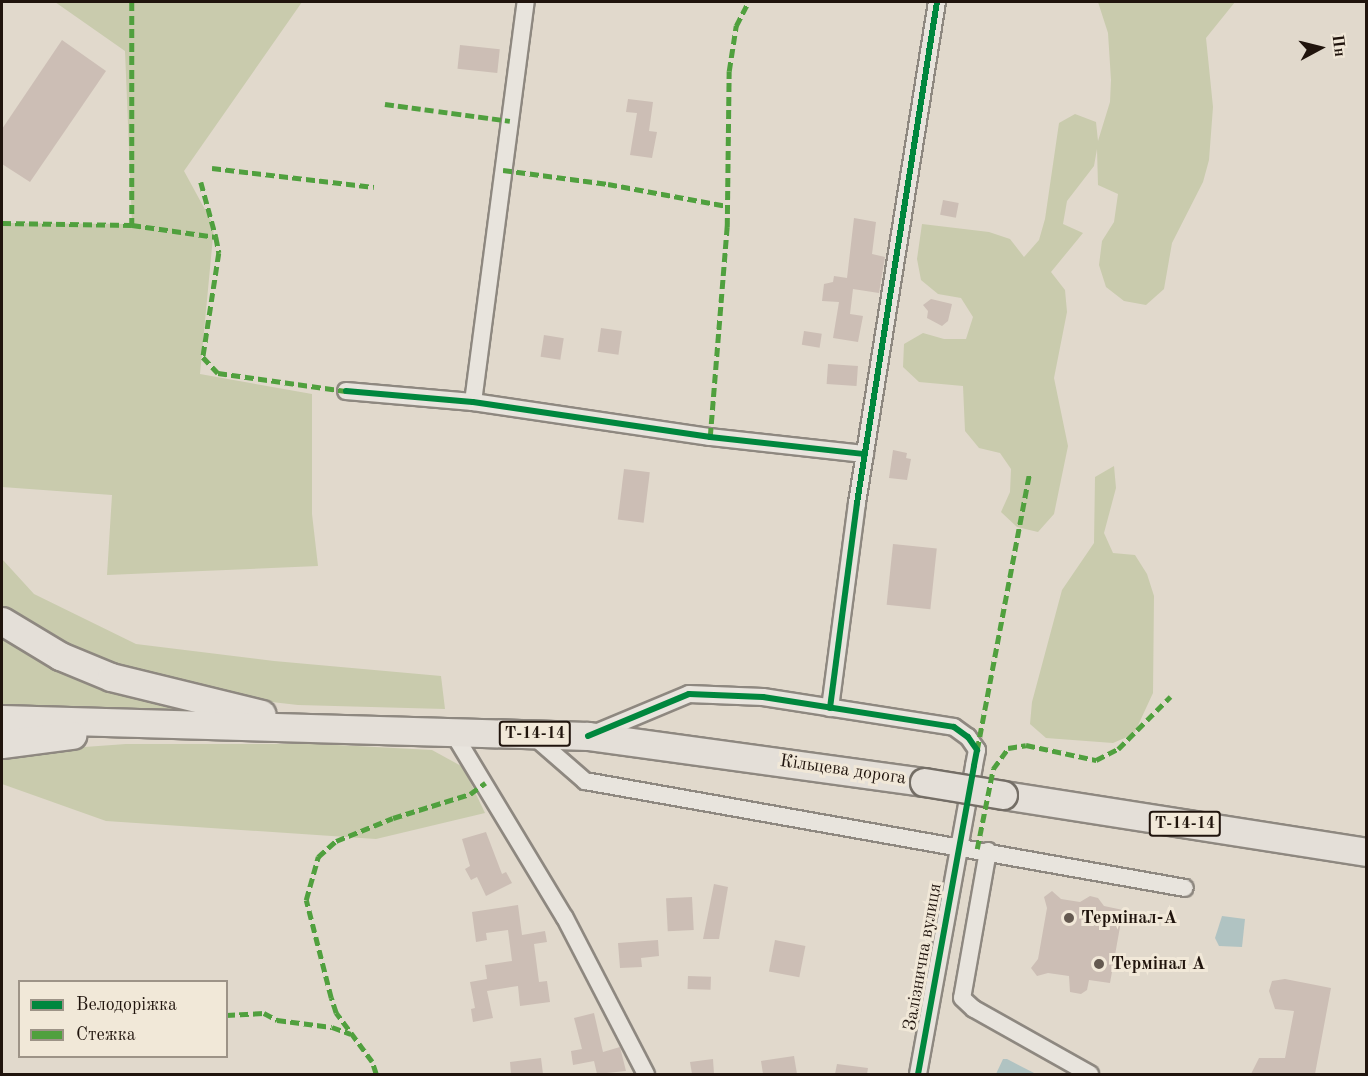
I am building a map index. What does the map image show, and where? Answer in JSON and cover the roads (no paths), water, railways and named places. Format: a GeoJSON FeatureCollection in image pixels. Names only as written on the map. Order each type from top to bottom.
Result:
{"type":"FeatureCollection","features":[{"type":"Feature","properties":{"kind":"highway","name":"Т-14-14"},"geometry":{"type":"LineString","coordinates":[[2,621],[60,656],[111,676],[315,727]]}},
{"type":"Feature","properties":{"kind":"highway","name":"Т-14-14"},"geometry":{"type":"LineString","coordinates":[[2,719],[315,727]]}},
{"type":"Feature","properties":{"kind":"highway","name":"Т-14-14"},"geometry":{"type":"LineString","coordinates":[[2,744],[163,724]]}},
{"type":"Feature","properties":{"kind":"highway","name":"Кільцева дорога"},"geometry":{"type":"LineString","coordinates":[[315,727],[588,736],[924,782],[1366,852]]}},
{"type":"Feature","properties":{"kind":"street"},"geometry":{"type":"LineString","coordinates":[[473,402],[525,2]]}},
{"type":"Feature","properties":{"kind":"street"},"geometry":{"type":"LineString","coordinates":[[830,708],[865,454],[937,2]]}},
{"type":"Feature","properties":{"kind":"street"},"geometry":{"type":"LineString","coordinates":[[346,391],[473,402],[710,437],[865,454]]}},
{"type":"Feature","properties":{"kind":"street","name":"Залізнична вулиця"},"geometry":{"type":"LineString","coordinates":[[588,736],[662,702],[689,694],[763,698],[954,727],[968,737],[977,750],[918,1074]]}},
{"type":"Feature","properties":{"kind":"street"},"geometry":{"type":"LineString","coordinates":[[452,730],[566,918],[646,1074]]}},
{"type":"Feature","properties":{"kind":"street"},"geometry":{"type":"LineString","coordinates":[[531,733],[585,781],[958,845],[1185,888]]}},
{"type":"Feature","properties":{"kind":"street"},"geometry":{"type":"LineString","coordinates":[[988,851],[962,998],[974,1009],[1090,1074]]}},
{"type":"Feature","properties":{"kind":"place","name":"Термінал-А"},"geometry":{"type":"Point","coordinates":[1069,918]}},
{"type":"Feature","properties":{"kind":"place","name":"Термінал А"},"geometry":{"type":"Point","coordinates":[1099,964]}}]}
